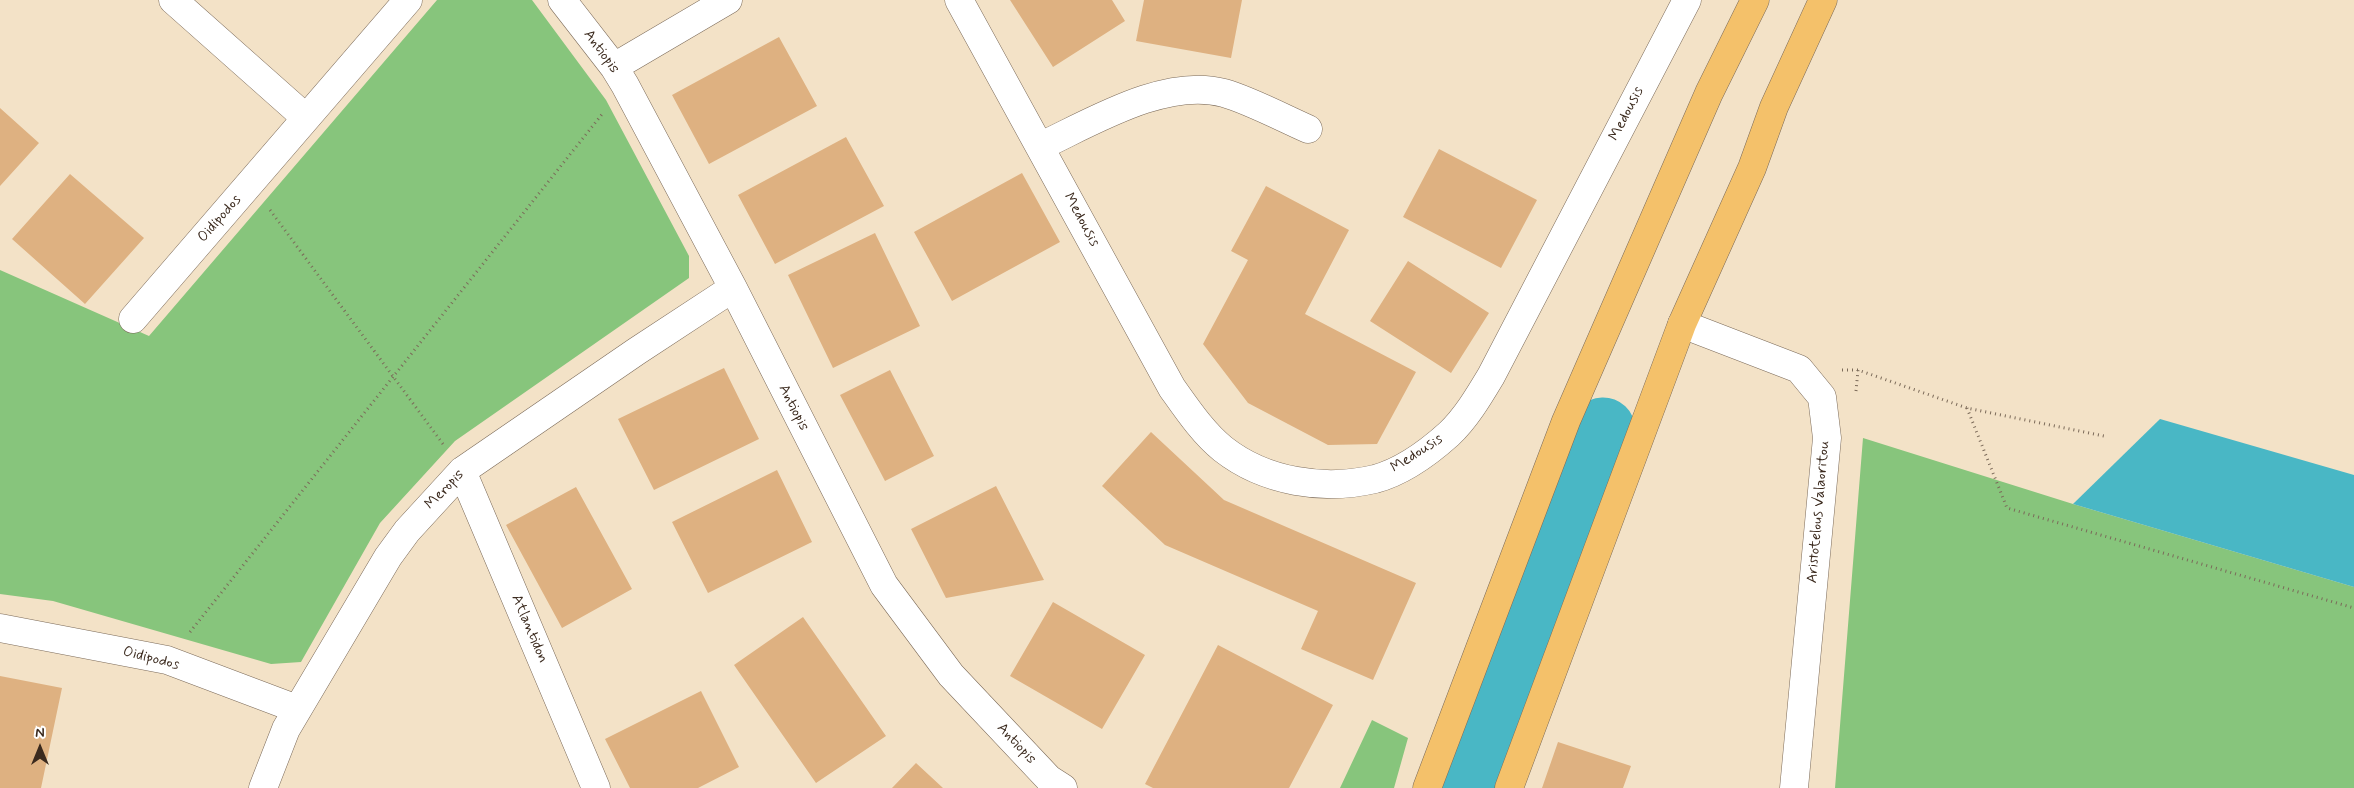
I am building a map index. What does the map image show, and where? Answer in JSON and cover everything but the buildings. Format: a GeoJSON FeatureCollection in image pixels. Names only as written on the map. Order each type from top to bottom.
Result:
{"type":"FeatureCollection","features":[{"type":"Feature","properties":{"kind":"main road"},"geometry":{"type":"LineString","coordinates":[[1427,788],[1566,421],[1709,93],[1755,0]]}},
{"type":"Feature","properties":{"kind":"main road"},"geometry":{"type":"LineString","coordinates":[[1509,788],[1682,324],[1752,168],[1774,107],[1823,0]]}},
{"type":"Feature","properties":{"kind":"street"},"geometry":{"type":"LineString","coordinates":[[173,0],[306,118]]}},
{"type":"Feature","properties":{"kind":"street","name":"Oidipodos"},"geometry":{"type":"LineString","coordinates":[[133,319],[408,0]]}},
{"type":"Feature","properties":{"kind":"street","name":"Antiopis"},"geometry":{"type":"LineString","coordinates":[[562,0],[619,76],[732,288],[884,585],[951,675],[1052,785]]}},
{"type":"Feature","properties":{"kind":"street"},"geometry":{"type":"LineString","coordinates":[[619,76],[728,0]]}},
{"type":"Feature","properties":{"kind":"street","name":"Medousis"},"geometry":{"type":"LineString","coordinates":[[959,0],[1041,146],[1172,388],[1203,429],[1223,449],[1270,474],[1295,481],[1323,484],[1376,478],[1398,469],[1450,434],[1480,395],[1687,0]]}},
{"type":"Feature","properties":{"kind":"street"},"geometry":{"type":"LineString","coordinates":[[1041,146],[1146,98],[1186,90],[1223,92],[1308,129]]}},
{"type":"Feature","properties":{"kind":"street","name":"Meropis"},"geometry":{"type":"LineString","coordinates":[[263,788],[286,729],[388,557],[407,531],[462,471],[637,350],[732,288]]}},
{"type":"Feature","properties":{"kind":"street","name":"Aristotelous Valaoritou"},"geometry":{"type":"LineString","coordinates":[[1682,324],[1799,369],[1822,397],[1827,438],[1794,788]]}},
{"type":"Feature","properties":{"kind":"street","name":"Atlantidon"},"geometry":{"type":"LineString","coordinates":[[462,471],[596,788]]}},
{"type":"Feature","properties":{"kind":"street","name":"Oidipodos"},"geometry":{"type":"LineString","coordinates":[[0,628],[167,660],[297,710]]}},
{"type":"Feature","properties":{"kind":"path"},"geometry":{"type":"LineString","coordinates":[[167,660],[392,377],[619,76]]}},
{"type":"Feature","properties":{"kind":"path"},"geometry":{"type":"LineString","coordinates":[[250,183],[462,471]]}},
{"type":"Feature","properties":{"kind":"path"},"geometry":{"type":"LineString","coordinates":[[1799,369],[1858,370],[1967,408],[2104,436]]}},
{"type":"Feature","properties":{"kind":"path"},"geometry":{"type":"LineString","coordinates":[[1967,408],[2007,508],[2354,608]]}},
{"type":"Feature","properties":{"kind":"green space"},"geometry":{"type":"Polygon","coordinates":[[[437,0],[532,0],[606,100],[689,256],[689,278],[455,441],[380,523],[301,662],[271,664],[53,601],[0,594],[0,270],[149,336],[437,0]]]}},
{"type":"Feature","properties":{"kind":"green space"},"geometry":{"type":"Polygon","coordinates":[[[1863,438],[2073,504],[2354,587],[2354,788],[1835,788],[1863,438]]]}},
{"type":"Feature","properties":{"kind":"green space"},"geometry":{"type":"Polygon","coordinates":[[[1372,720],[1408,738],[1394,788],[1340,788],[1372,720]]]}},
{"type":"Feature","properties":{"kind":"water"},"geometry":{"type":"Polygon","coordinates":[[[2160,419],[2354,475],[2354,587],[2073,504],[2160,419]]]}},
{"type":"Feature","properties":{"kind":"waterway"},"geometry":{"type":"LineString","coordinates":[[1467,788],[1603,430]]}}]}
